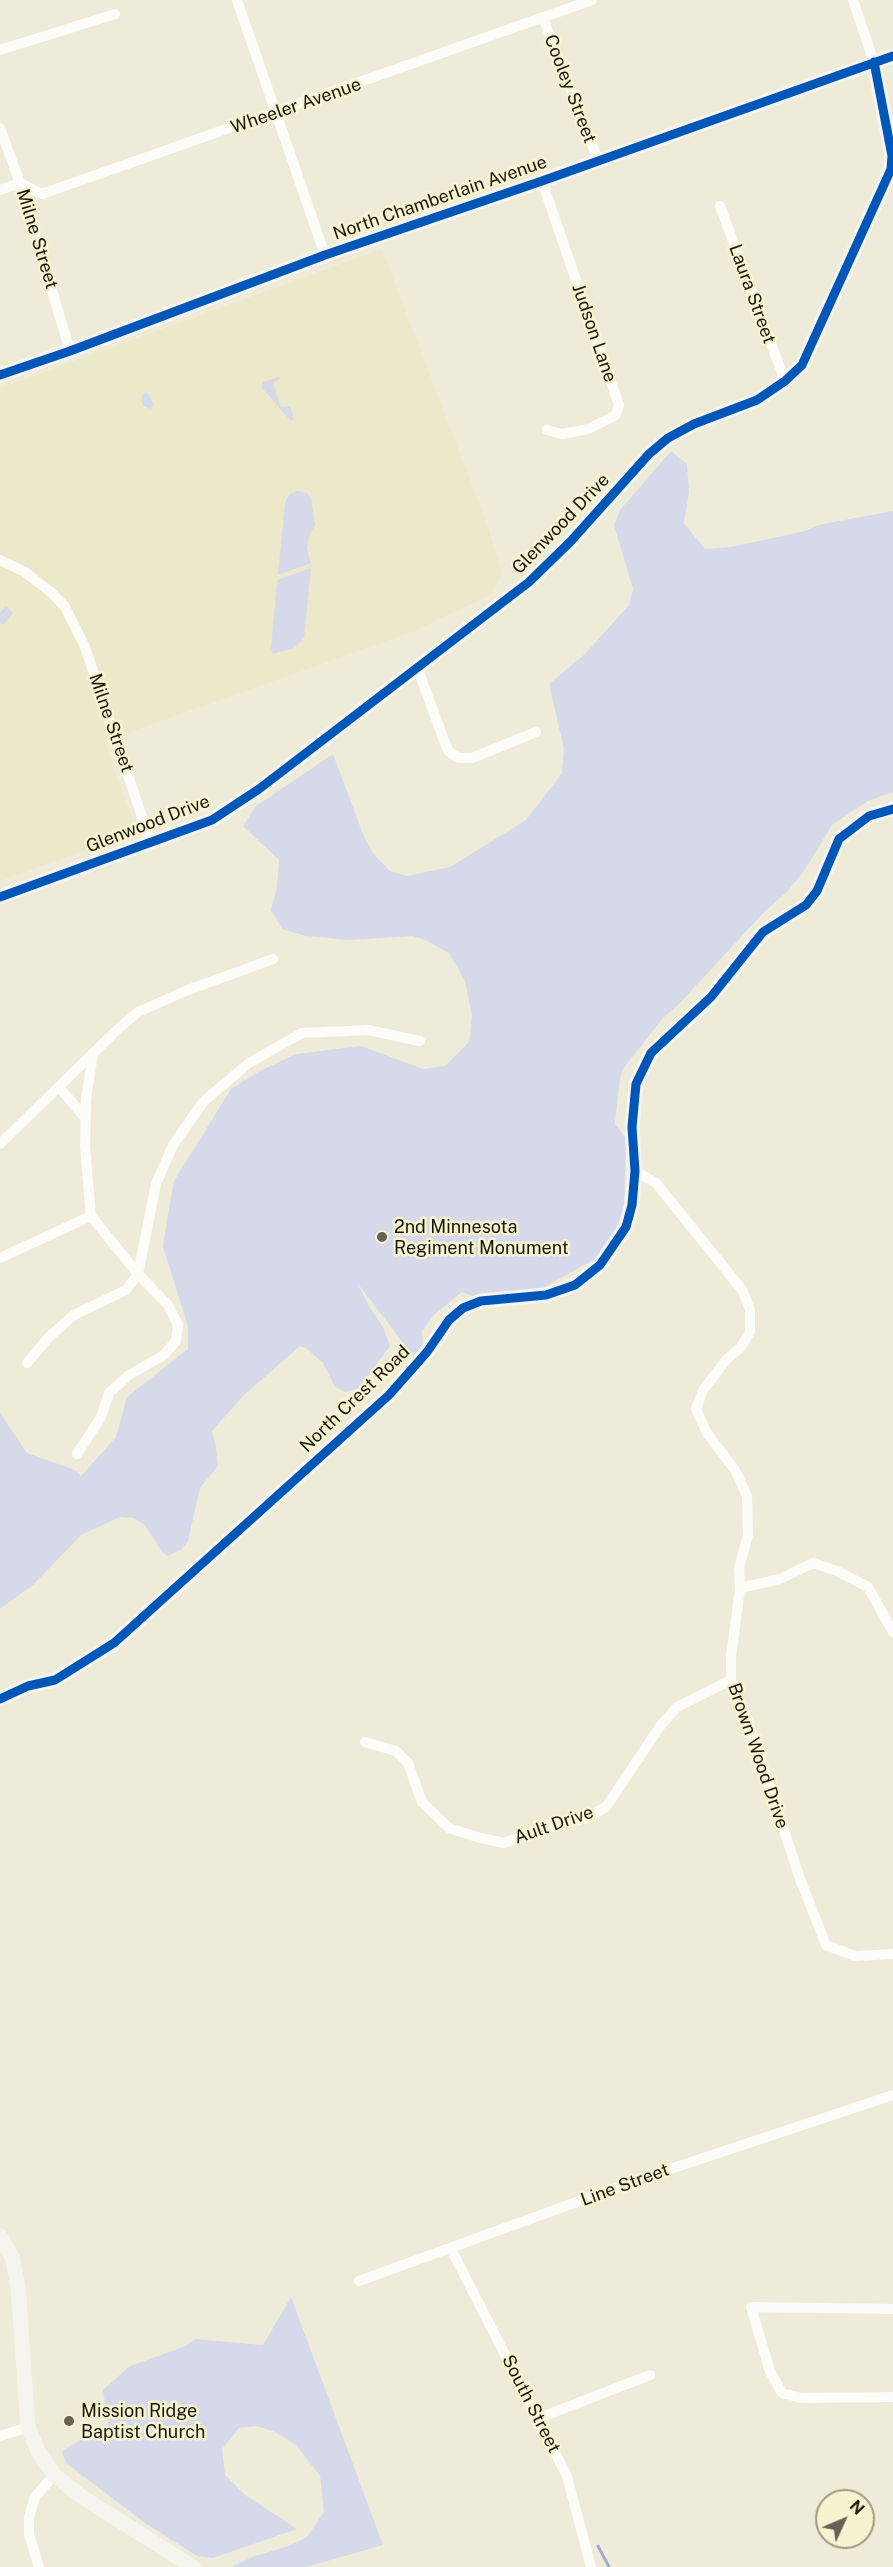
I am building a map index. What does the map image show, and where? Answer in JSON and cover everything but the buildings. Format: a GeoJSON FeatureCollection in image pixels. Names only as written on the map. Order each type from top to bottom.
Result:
{"type":"FeatureCollection","features":[{"type":"Feature","properties":{"kind":"street"},"geometry":{"type":"LineString","coordinates":[[237,0],[325,255]]}},
{"type":"Feature","properties":{"kind":"street","name":"Wheeler Avenue"},"geometry":{"type":"LineString","coordinates":[[20,183],[42,194],[592,0]]}},
{"type":"Feature","properties":{"kind":"street"},"geometry":{"type":"LineString","coordinates":[[853,0],[874,62]]}},
{"type":"Feature","properties":{"kind":"street"},"geometry":{"type":"LineString","coordinates":[[0,50],[115,14]]}},
{"type":"Feature","properties":{"kind":"street","name":"Cooley Street"},"geometry":{"type":"LineString","coordinates":[[543,18],[598,160]]}},
{"type":"Feature","properties":{"kind":"street","name":"North Chamberlain Avenue"},"geometry":{"type":"LineString","coordinates":[[0,375],[325,255],[542,181],[893,56]]}},
{"type":"Feature","properties":{"kind":"street","name":"Glenwood Drive"},"geometry":{"type":"LineString","coordinates":[[0,897],[212,820],[250,796],[529,582],[571,542],[649,454],[668,438],[694,424],[758,400],[785,381],[802,365],[891,169],[892,156],[874,62]]}},
{"type":"Feature","properties":{"kind":"street","name":"Milne Street"},"geometry":{"type":"LineString","coordinates":[[0,128],[20,183],[70,351]]}},
{"type":"Feature","properties":{"kind":"street","name":"Judson Lane"},"geometry":{"type":"LineString","coordinates":[[542,181],[619,405],[616,416],[588,429],[562,434],[547,430]]}},
{"type":"Feature","properties":{"kind":"street"},"geometry":{"type":"LineString","coordinates":[[0,190],[20,183]]}},
{"type":"Feature","properties":{"kind":"street","name":"Laura Street"},"geometry":{"type":"LineString","coordinates":[[720,206],[785,381]]}},
{"type":"Feature","properties":{"kind":"street","name":"Milne Street"},"geometry":{"type":"LineString","coordinates":[[0,560],[25,572],[52,593],[65,607],[85,647],[150,842]]}},
{"type":"Feature","properties":{"kind":"street"},"geometry":{"type":"LineString","coordinates":[[417,666],[448,751],[459,758],[472,758],[536,732]]}},
{"type":"Feature","properties":{"kind":"street","name":"North Crest Road"},"geometry":{"type":"LineString","coordinates":[[0,1699],[28,1686],[55,1680],[114,1643],[388,1395],[428,1352],[448,1320],[463,1308],[482,1301],[546,1295],[576,1285],[600,1265],[626,1227],[632,1205],[635,1171],[632,1126],[636,1084],[651,1053],[711,997],[763,932],[806,905],[817,891],[838,839],[869,816],[893,809]]}},
{"type":"Feature","properties":{"kind":"street"},"geometry":{"type":"LineString","coordinates":[[0,1144],[138,1012],[188,990],[273,959]]}},
{"type":"Feature","properties":{"kind":"street"},"geometry":{"type":"LineString","coordinates":[[27,1363],[49,1337],[74,1315],[126,1290],[138,1274],[156,1184],[173,1146],[204,1101],[249,1063],[302,1033],[368,1030],[420,1041]]}},
{"type":"Feature","properties":{"kind":"street"},"geometry":{"type":"LineString","coordinates":[[77,1454],[101,1417],[109,1393],[129,1375],[164,1355],[176,1341],[178,1325],[168,1305],[138,1274],[91,1216],[85,1147],[93,1054]]}},
{"type":"Feature","properties":{"kind":"street"},"geometry":{"type":"LineString","coordinates":[[59,1087],[86,1119]]}},
{"type":"Feature","properties":{"kind":"street","name":"Brown Wood Drive"},"geometry":{"type":"LineString","coordinates":[[635,1171],[656,1183],[743,1291],[750,1311],[750,1332],[741,1347],[727,1359],[703,1390],[696,1409],[707,1433],[735,1470],[747,1496],[748,1535],[739,1568],[740,1588],[731,1657],[731,1680],[745,1712],[800,1879],[826,1945],[855,1956],[893,1954]]}},
{"type":"Feature","properties":{"kind":"street"},"geometry":{"type":"LineString","coordinates":[[0,1258],[91,1216]]}},
{"type":"Feature","properties":{"kind":"street"},"geometry":{"type":"LineString","coordinates":[[740,1588],[780,1579],[813,1563],[837,1571],[868,1587],[893,1632]]}},
{"type":"Feature","properties":{"kind":"street","name":"Ault Drive"},"geometry":{"type":"LineString","coordinates":[[365,1742],[396,1751],[408,1763],[422,1802],[449,1828],[504,1843],[547,1827],[584,1819],[606,1807],[630,1774],[643,1748],[677,1707],[731,1680]]}},
{"type":"Feature","properties":{"kind":"street","name":"Line Street"},"geometry":{"type":"LineString","coordinates":[[359,2281],[640,2179],[893,2095]]}},
{"type":"Feature","properties":{"kind":"street"},"geometry":{"type":"LineString","coordinates":[[0,2236],[12,2257],[18,2286],[28,2427],[38,2451],[54,2475],[82,2497],[193,2567]]}},
{"type":"Feature","properties":{"kind":"street","name":"South Street"},"geometry":{"type":"LineString","coordinates":[[451,2249],[567,2476],[591,2567]]}},
{"type":"Feature","properties":{"kind":"street"},"geometry":{"type":"LineString","coordinates":[[893,2309],[751,2307],[770,2371],[782,2393],[801,2398],[893,2397]]}},
{"type":"Feature","properties":{"kind":"street"},"geometry":{"type":"LineString","coordinates":[[539,2418],[650,2375]]}},
{"type":"Feature","properties":{"kind":"street"},"geometry":{"type":"LineString","coordinates":[[0,2436],[28,2427]]}},
{"type":"Feature","properties":{"kind":"street"},"geometry":{"type":"LineString","coordinates":[[39,2567],[30,2534],[29,2517],[35,2497],[54,2475]]}},
{"type":"Feature","properties":{"kind":"shaded area"},"geometry":{"type":"Polygon","coordinates":[[[382,249],[487,524],[502,574],[492,594],[415,631],[105,741],[136,832],[0,881],[0,388],[382,249]]]}},
{"type":"Feature","properties":{"kind":"shaded area"},"geometry":{"type":"Polygon","coordinates":[[[279,377],[280,379],[273,383],[281,407],[290,406],[294,419],[291,421],[261,387],[263,382],[279,377]]]}},
{"type":"Feature","properties":{"kind":"shaded area"},"geometry":{"type":"Polygon","coordinates":[[[147,392],[154,405],[150,409],[141,401],[143,394],[147,392]]]}},
{"type":"Feature","properties":{"kind":"shaded area"},"geometry":{"type":"Polygon","coordinates":[[[671,451],[687,464],[689,493],[684,523],[705,549],[731,547],[805,531],[818,525],[893,511],[893,792],[868,801],[832,825],[804,871],[788,891],[764,912],[678,1005],[662,1019],[623,1069],[615,1124],[626,1138],[624,1204],[618,1228],[609,1244],[593,1260],[543,1288],[473,1296],[462,1292],[435,1314],[422,1331],[423,1346],[414,1357],[358,1284],[383,1327],[390,1346],[359,1388],[345,1392],[335,1387],[323,1363],[306,1348],[300,1346],[243,1396],[212,1431],[218,1466],[200,1488],[188,1541],[182,1549],[168,1556],[162,1552],[145,1525],[134,1518],[120,1517],[81,1535],[34,1584],[0,1609],[0,1413],[27,1453],[75,1470],[81,1476],[116,1437],[127,1397],[188,1349],[188,1326],[163,1247],[167,1219],[174,1181],[231,1089],[258,1072],[296,1054],[361,1046],[423,1069],[445,1066],[469,1042],[472,1016],[465,981],[449,953],[413,936],[349,940],[306,936],[282,929],[271,910],[277,887],[279,860],[243,826],[255,807],[333,754],[363,834],[372,852],[390,871],[407,876],[450,867],[526,820],[562,773],[564,749],[549,684],[585,654],[629,605],[633,589],[614,525],[620,510],[671,451]]]}},
{"type":"Feature","properties":{"kind":"shaded area"},"geometry":{"type":"Polygon","coordinates":[[[297,491],[307,493],[311,499],[315,525],[309,536],[307,549],[311,563],[278,575],[285,502],[290,494],[297,491]]]}},
{"type":"Feature","properties":{"kind":"shaded area"},"geometry":{"type":"Polygon","coordinates":[[[311,568],[304,638],[294,648],[273,654],[271,648],[277,580],[311,568]]]}},
{"type":"Feature","properties":{"kind":"shaded area"},"geometry":{"type":"Polygon","coordinates":[[[6,606],[13,613],[3,625],[0,623],[0,613],[6,606]]]}},
{"type":"Feature","properties":{"kind":"shaded area"},"geometry":{"type":"Polygon","coordinates":[[[291,2297],[383,2545],[306,2567],[232,2567],[252,2557],[289,2546],[307,2537],[324,2512],[320,2476],[296,2445],[275,2432],[257,2426],[239,2428],[222,2449],[225,2475],[245,2495],[297,2529],[213,2558],[197,2556],[145,2523],[66,2463],[62,2451],[108,2423],[103,2390],[130,2366],[186,2346],[195,2339],[263,2345],[291,2297]]]}},
{"type":"Feature","properties":{"kind":"waterway"},"geometry":{"type":"LineString","coordinates":[[598,2546],[609,2567]]}},
{"type":"Feature","properties":{"kind":"cycle path"},"geometry":{"type":"LineString","coordinates":[[0,375],[325,255],[542,181],[893,56]]}},
{"type":"Feature","properties":{"kind":"cycle path"},"geometry":{"type":"LineString","coordinates":[[0,897],[212,820],[259,789],[529,582],[571,541],[649,454],[668,438],[694,424],[757,400],[785,381],[802,365],[891,169],[892,156],[874,62]]}},
{"type":"Feature","properties":{"kind":"cycle path"},"geometry":{"type":"LineString","coordinates":[[0,1699],[28,1686],[55,1680],[114,1643],[389,1395],[427,1352],[449,1320],[463,1308],[481,1301],[546,1295],[575,1285],[600,1265],[626,1227],[632,1205],[635,1171],[632,1127],[636,1084],[651,1053],[711,997],[763,932],[806,905],[817,891],[839,839],[869,816],[893,809]]}},
{"type":"Feature","properties":{"kind":"place","name":"2nd Minnesota Regiment Monument"},"geometry":{"type":"Point","coordinates":[382,1237]}},
{"type":"Feature","properties":{"kind":"place","name":"Mission Ridge Baptist Church"},"geometry":{"type":"Point","coordinates":[69,2421]}}]}
